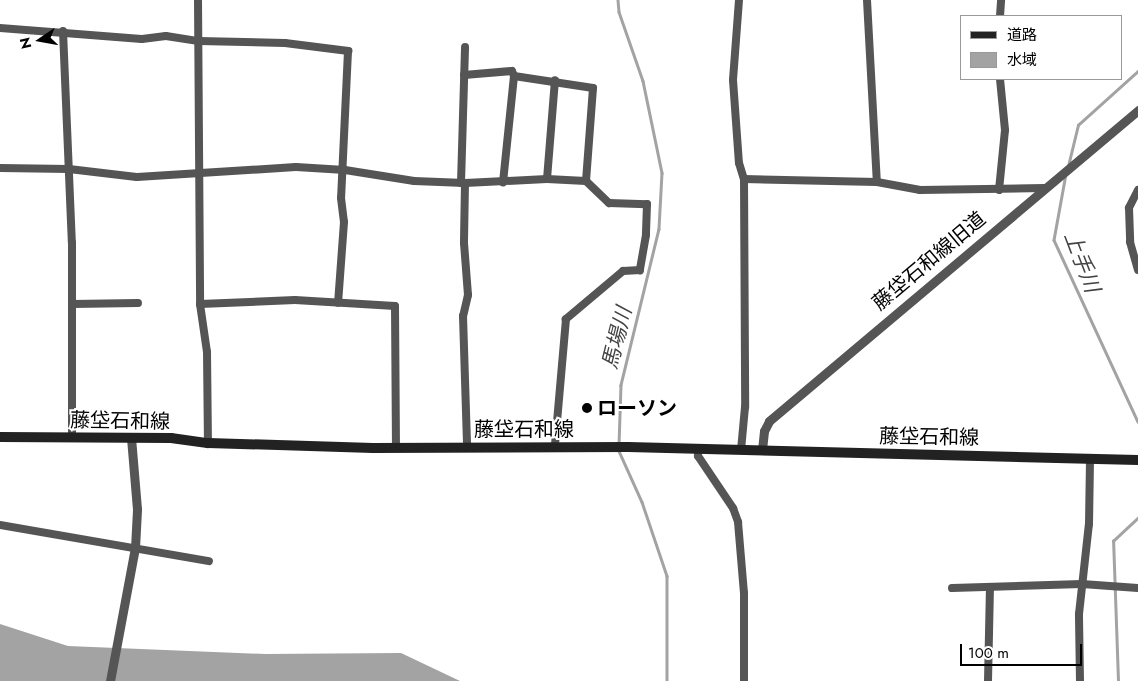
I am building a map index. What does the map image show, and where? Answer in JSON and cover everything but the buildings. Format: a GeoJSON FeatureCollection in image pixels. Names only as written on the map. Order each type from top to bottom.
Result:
{"type":"FeatureCollection","features":[{"type":"Feature","properties":{"kind":"main road","name":"藤垈石和線"},"geometry":{"type":"LineString","coordinates":[[0,437],[131,438],[208,443],[396,448],[467,446],[622,447],[1138,460]]}},
{"type":"Feature","properties":{"kind":"street"},"geometry":{"type":"LineString","coordinates":[[198,0],[200,304],[207,352],[208,443]]}},
{"type":"Feature","properties":{"kind":"street"},"geometry":{"type":"LineString","coordinates":[[739,0],[733,80],[740,163],[744,179],[746,407],[740,450]]}},
{"type":"Feature","properties":{"kind":"street"},"geometry":{"type":"LineString","coordinates":[[867,0],[877,182]]}},
{"type":"Feature","properties":{"kind":"street"},"geometry":{"type":"LineString","coordinates":[[1000,15],[1001,0]]}},
{"type":"Feature","properties":{"kind":"street"},"geometry":{"type":"LineString","coordinates":[[0,28],[142,39],[166,36],[198,41],[285,43],[348,51],[345,170],[338,303]]}},
{"type":"Feature","properties":{"kind":"street"},"geometry":{"type":"LineString","coordinates":[[63,32],[69,169],[72,437]]}},
{"type":"Feature","properties":{"kind":"street"},"geometry":{"type":"LineString","coordinates":[[465,47],[463,183],[464,243],[468,295],[463,316],[467,446]]}},
{"type":"Feature","properties":{"kind":"street"},"geometry":{"type":"LineString","coordinates":[[464,75],[512,71],[514,76],[503,182]]}},
{"type":"Feature","properties":{"kind":"street"},"geometry":{"type":"LineString","coordinates":[[514,76],[555,80],[593,88],[586,181]]}},
{"type":"Feature","properties":{"kind":"street"},"geometry":{"type":"LineString","coordinates":[[547,179],[555,80]]}},
{"type":"Feature","properties":{"kind":"street"},"geometry":{"type":"LineString","coordinates":[[999,190],[1005,130],[1000,80]]}},
{"type":"Feature","properties":{"kind":"street","name":"藤垈石和線旧道"},"geometry":{"type":"LineString","coordinates":[[762,450],[764,431],[769,420],[1138,110]]}},
{"type":"Feature","properties":{"kind":"street"},"geometry":{"type":"LineString","coordinates":[[0,168],[69,169],[137,177],[199,175],[255,169],[345,170],[414,181],[463,183],[547,179],[586,181],[609,203],[647,204],[646,235],[640,270],[623,271],[566,319],[555,446]]}},
{"type":"Feature","properties":{"kind":"street"},"geometry":{"type":"LineString","coordinates":[[744,179],[877,182],[920,190],[1044,188]]}},
{"type":"Feature","properties":{"kind":"street"},"geometry":{"type":"LineString","coordinates":[[1138,190],[1129,208],[1130,242],[1138,270]]}},
{"type":"Feature","properties":{"kind":"street"},"geometry":{"type":"LineString","coordinates":[[200,304],[296,300],[395,306],[396,448]]}},
{"type":"Feature","properties":{"kind":"street"},"geometry":{"type":"LineString","coordinates":[[72,304],[138,303]]}},
{"type":"Feature","properties":{"kind":"street"},"geometry":{"type":"LineString","coordinates":[[110,681],[135,550],[137,509],[131,438]]}},
{"type":"Feature","properties":{"kind":"street"},"geometry":{"type":"LineString","coordinates":[[698,449],[698,456],[733,508],[738,522],[744,593],[744,681]]}},
{"type":"Feature","properties":{"kind":"street"},"geometry":{"type":"LineString","coordinates":[[1080,681],[1077,656],[1082,584],[1089,524],[1090,459]]}},
{"type":"Feature","properties":{"kind":"street"},"geometry":{"type":"LineString","coordinates":[[0,525],[135,550],[209,561]]}},
{"type":"Feature","properties":{"kind":"street"},"geometry":{"type":"LineString","coordinates":[[952,588],[1082,584],[1114,588],[1138,588]]}},
{"type":"Feature","properties":{"kind":"street"},"geometry":{"type":"LineString","coordinates":[[988,681],[990,586]]}},
{"type":"Feature","properties":{"kind":"water"},"geometry":{"type":"Polygon","coordinates":[[[0,624],[68,646],[265,654],[401,653],[460,681],[0,681],[0,624]]]}},
{"type":"Feature","properties":{"kind":"waterway","name":"馬場川"},"geometry":{"type":"LineString","coordinates":[[618,0],[619,12],[643,81],[662,173],[659,229],[621,385],[619,445]]}},
{"type":"Feature","properties":{"kind":"waterway","name":"上手川"},"geometry":{"type":"LineString","coordinates":[[1068,166],[1078,125],[1138,71]]}},
{"type":"Feature","properties":{"kind":"waterway","name":"上手川"},"geometry":{"type":"LineString","coordinates":[[1066,174],[1054,240],[1138,422]]}},
{"type":"Feature","properties":{"kind":"waterway","name":"馬場川"},"geometry":{"type":"LineString","coordinates":[[619,451],[642,502],[667,576],[667,681]]}},
{"type":"Feature","properties":{"kind":"waterway","name":"上手川"},"geometry":{"type":"LineString","coordinates":[[1118,681],[1113,541],[1138,518]]}},
{"type":"Feature","properties":{"kind":"place","name":"ローソン"},"geometry":{"type":"Point","coordinates":[587,408]}}]}
